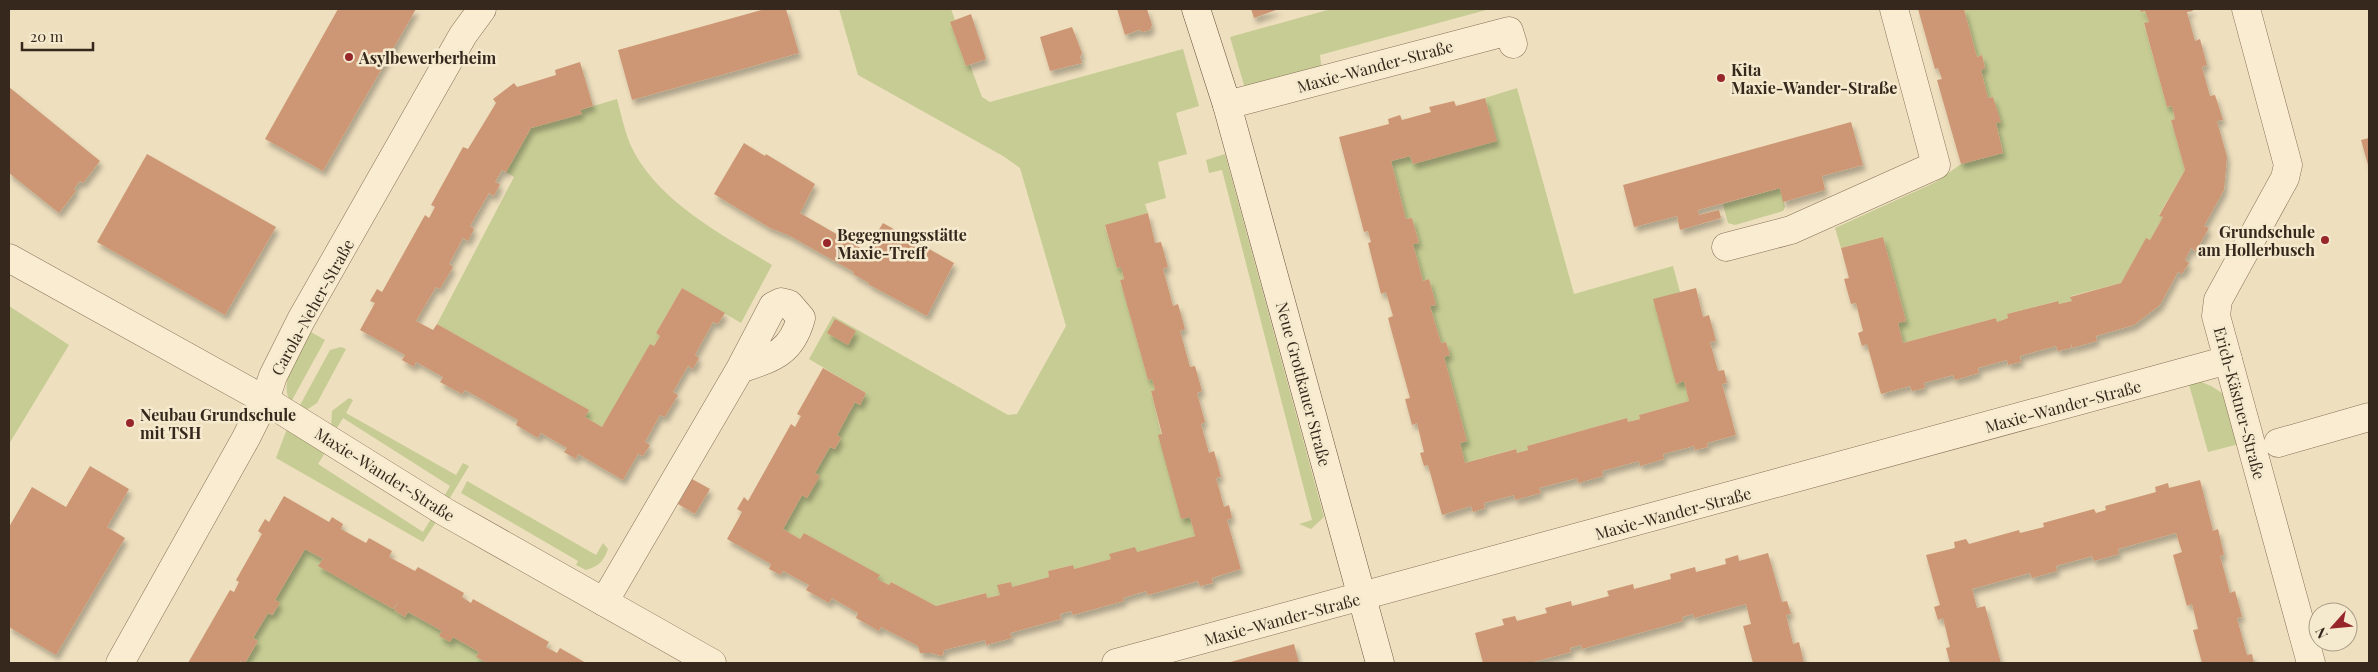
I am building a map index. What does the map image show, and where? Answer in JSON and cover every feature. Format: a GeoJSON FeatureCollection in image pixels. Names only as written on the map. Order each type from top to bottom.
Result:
{"type":"FeatureCollection","features":[{"type":"Feature","properties":{"kind":"street","name":"Carola-Neher-Straße"},"geometry":{"type":"LineString","coordinates":[[120,663],[246,438],[265,400],[273,376],[301,320],[463,36],[482,9]]}},
{"type":"Feature","properties":{"kind":"street","name":"Neue Grottkauer Straße"},"geometry":{"type":"LineString","coordinates":[[1196,9],[1227,106],[1380,663]]}},
{"type":"Feature","properties":{"kind":"street"},"geometry":{"type":"LineString","coordinates":[[1726,247],[1791,230],[1936,165],[1894,9]]}},
{"type":"Feature","properties":{"kind":"street","name":"Erich-Kästner-Straße"},"geometry":{"type":"LineString","coordinates":[[2246,9],[2288,165],[2285,178],[2218,300],[2216,316],[2311,663]]}},
{"type":"Feature","properties":{"kind":"street","name":"Maxie-Wander-Straße"},"geometry":{"type":"LineString","coordinates":[[1227,106],[1509,31],[1513,44]]}},
{"type":"Feature","properties":{"kind":"street","name":"Maxie-Wander-Straße"},"geometry":{"type":"LineString","coordinates":[[9,258],[265,400],[445,512],[712,663]]}},
{"type":"Feature","properties":{"kind":"street","name":"Maxie-Wander-Straße"},"geometry":{"type":"LineString","coordinates":[[1116,663],[2228,360]]}},
{"type":"Feature","properties":{"kind":"street"},"geometry":{"type":"LineString","coordinates":[[604,602],[740,368]]}},
{"type":"Feature","properties":{"kind":"street","name":"Erich-Kästner-Straße"},"geometry":{"type":"LineString","coordinates":[[2278,443],[2369,417]]}},
{"type":"Feature","properties":{"kind":"green space"},"geometry":{"type":"Polygon","coordinates":[[[839,9],[951,9],[955,20],[950,22],[966,66],[970,65],[982,97],[990,102],[1183,49],[1199,106],[1176,113],[1187,154],[1158,162],[1166,198],[1145,204],[1148,213],[1105,226],[1117,268],[1121,267],[1124,279],[1120,280],[1148,380],[1152,379],[1155,390],[1151,391],[1181,519],[1190,517],[1195,536],[1137,552],[1110,555],[1111,559],[1074,569],[1072,565],[1048,571],[1049,577],[1012,587],[1010,582],[998,585],[1000,595],[987,598],[985,593],[936,606],[891,582],[889,585],[877,579],[879,575],[804,533],[800,539],[783,529],[802,495],[807,498],[819,476],[815,473],[830,447],[835,449],[841,438],[837,435],[855,402],[860,405],[866,393],[809,359],[833,316],[1008,415],[1017,414],[1066,326],[1020,168],[1003,156],[858,75],[839,9]]]}},
{"type":"Feature","properties":{"kind":"green space"},"geometry":{"type":"Polygon","coordinates":[[[1331,9],[1490,9],[1320,55],[1322,72],[1246,92],[1230,37],[1331,9]]]}},
{"type":"Feature","properties":{"kind":"green space"},"geometry":{"type":"Polygon","coordinates":[[[1964,9],[2140,9],[2142,12],[2145,11],[2149,22],[2144,24],[2167,107],[2172,106],[2175,119],[2171,120],[2185,170],[2159,215],[2163,217],[2150,240],[2146,239],[2121,283],[2071,296],[2072,301],[2059,304],[2057,301],[2007,314],[2008,318],[1997,322],[1996,318],[1903,343],[1898,323],[1906,321],[1883,237],[1841,248],[1835,228],[1936,182],[1961,164],[2003,153],[1996,123],[2000,121],[1993,97],[1988,98],[1981,70],[1985,68],[1982,55],[1977,57],[1964,9]]]}},
{"type":"Feature","properties":{"kind":"green space"},"geometry":{"type":"Polygon","coordinates":[[[1517,88],[1574,294],[1673,266],[1680,292],[1676,384],[1684,381],[1689,401],[1639,415],[1640,419],[1628,422],[1627,418],[1527,446],[1528,450],[1517,453],[1515,449],[1465,463],[1460,443],[1467,441],[1444,357],[1450,355],[1446,342],[1441,343],[1430,306],[1436,305],[1429,279],[1423,281],[1413,244],[1419,242],[1412,218],[1406,219],[1391,161],[1410,156],[1413,164],[1496,140],[1485,98],[1517,88]]]}},
{"type":"Feature","properties":{"kind":"green space"},"geometry":{"type":"Polygon","coordinates":[[[617,99],[630,144],[641,164],[656,183],[692,214],[772,265],[741,323],[682,288],[656,333],[660,336],[602,427],[585,417],[588,410],[437,324],[514,177],[506,172],[531,128],[581,113],[580,110],[617,99]]]}},
{"type":"Feature","properties":{"kind":"green space"},"geometry":{"type":"Polygon","coordinates":[[[1225,154],[1324,517],[1311,529],[1299,524],[1312,520],[1222,170],[1209,173],[1206,160],[1225,154]]]}},
{"type":"Feature","properties":{"kind":"green space"},"geometry":{"type":"Polygon","coordinates":[[[1780,188],[1785,207],[1783,211],[1735,225],[1728,223],[1723,204],[1780,188]]]}},
{"type":"Feature","properties":{"kind":"green space"},"geometry":{"type":"Polygon","coordinates":[[[9,306],[69,345],[9,444],[9,306]]]}},
{"type":"Feature","properties":{"kind":"green space"},"geometry":{"type":"Polygon","coordinates":[[[309,331],[325,340],[291,402],[287,394],[288,376],[309,331]]]}},
{"type":"Feature","properties":{"kind":"green space"},"geometry":{"type":"Polygon","coordinates":[[[341,347],[346,349],[317,403],[305,411],[299,407],[330,350],[341,347]]]}},
{"type":"Feature","properties":{"kind":"green space"},"geometry":{"type":"Polygon","coordinates":[[[2197,380],[2225,395],[2239,444],[2208,452],[2188,381],[2197,380]]]}},
{"type":"Feature","properties":{"kind":"green space"},"geometry":{"type":"Polygon","coordinates":[[[349,398],[353,400],[346,413],[456,475],[463,463],[469,466],[448,501],[443,498],[450,486],[343,418],[335,431],[331,428],[332,411],[349,398]]]}},
{"type":"Feature","properties":{"kind":"green space"},"geometry":{"type":"Polygon","coordinates":[[[287,429],[326,451],[318,464],[423,532],[431,519],[436,522],[423,542],[276,458],[287,429]]]}},
{"type":"Feature","properties":{"kind":"green space"},"geometry":{"type":"Polygon","coordinates":[[[467,481],[596,555],[603,543],[608,549],[604,557],[600,563],[586,570],[576,565],[578,561],[461,493],[467,481]]]}},
{"type":"Feature","properties":{"kind":"green space"},"geometry":{"type":"Polygon","coordinates":[[[305,549],[323,559],[319,566],[393,609],[396,605],[394,610],[405,617],[408,612],[442,631],[439,636],[453,637],[479,652],[476,657],[487,663],[245,663],[258,641],[253,638],[268,613],[273,615],[279,603],[275,600],[305,549]]]}},
{"type":"Feature","properties":{"kind":"building","name":"Asylbewerberheim"},"geometry":{"type":"Polygon","coordinates":[[[338,9],[416,9],[323,171],[265,139],[338,9]]]}},
{"type":"Feature","properties":{"kind":"building"},"geometry":{"type":"Polygon","coordinates":[[[765,9],[786,9],[799,53],[632,100],[618,50],[765,9]]]}},
{"type":"Feature","properties":{"kind":"building"},"geometry":{"type":"Polygon","coordinates":[[[1117,9],[1147,9],[1152,25],[1150,30],[1143,32],[1139,30],[1125,35],[1117,9]]]}},
{"type":"Feature","properties":{"kind":"building"},"geometry":{"type":"Polygon","coordinates":[[[1251,9],[1279,9],[1254,18],[1251,9]]]}},
{"type":"Feature","properties":{"kind":"building"},"geometry":{"type":"Polygon","coordinates":[[[1918,9],[1964,9],[1977,57],[1982,55],[1985,68],[1981,70],[1988,98],[1993,97],[2001,122],[1996,123],[2003,153],[1961,164],[1937,80],[1942,79],[1938,68],[1935,69],[1918,9]]]}},
{"type":"Feature","properties":{"kind":"building"},"geometry":{"type":"Polygon","coordinates":[[[2140,9],[2192,9],[2193,11],[2187,12],[2195,41],[2200,39],[2207,65],[2202,67],[2210,96],[2215,95],[2223,120],[2217,121],[2227,157],[2224,190],[2204,226],[2209,228],[2196,251],[2191,248],[2185,260],[2189,263],[2182,274],[2178,272],[2160,305],[2134,325],[2096,336],[2097,341],[2072,348],[2071,342],[2071,348],[2058,351],[2056,346],[2020,356],[2021,362],[2008,365],[2007,360],[1978,368],[1979,373],[1955,380],[1953,375],[1924,383],[1925,388],[1912,391],[1910,386],[1881,394],[1867,344],[1862,346],[1858,333],[1863,331],[1856,303],[1851,304],[1844,279],[1849,278],[1841,248],[1883,237],[1906,321],[1898,323],[1903,343],[1996,318],[1997,322],[2008,318],[2007,314],[2058,301],[2059,304],[2072,301],[2070,297],[2121,283],[2146,238],[2150,240],[2163,217],[2159,216],[2185,170],[2171,120],[2175,119],[2172,106],[2167,107],[2144,23],[2149,22],[2145,11],[2141,12],[2140,9]]]}},
{"type":"Feature","properties":{"kind":"building"},"geometry":{"type":"Polygon","coordinates":[[[971,14],[986,59],[966,66],[950,22],[971,14]]]}},
{"type":"Feature","properties":{"kind":"building"},"geometry":{"type":"Polygon","coordinates":[[[1072,27],[1082,53],[1080,57],[1082,63],[1050,71],[1040,37],[1072,27]]]}},
{"type":"Feature","properties":{"kind":"building"},"geometry":{"type":"Polygon","coordinates":[[[580,62],[593,106],[580,110],[582,114],[531,128],[506,172],[502,170],[495,182],[500,184],[494,196],[489,193],[470,226],[474,229],[468,241],[463,238],[449,264],[453,267],[440,289],[436,287],[416,321],[433,330],[437,324],[589,410],[585,417],[602,427],[650,344],[654,346],[660,336],[656,333],[682,288],[725,313],[718,324],[713,322],[695,355],[699,358],[693,369],[688,366],[673,392],[678,395],[665,417],[660,415],[645,442],[650,445],[643,456],[638,454],[623,480],[578,454],[576,459],[564,452],[567,448],[541,433],[538,438],[516,425],[518,420],[465,390],[462,394],[440,382],[443,377],[416,362],[414,367],[402,360],[405,355],[360,330],[375,303],[370,301],[377,289],[382,292],[425,215],[429,218],[435,207],[431,205],[463,147],[468,149],[496,103],[493,99],[514,83],[517,87],[556,75],[555,70],[580,62]]]}},
{"type":"Feature","properties":{"kind":"building"},"geometry":{"type":"Polygon","coordinates":[[[9,87],[100,161],[83,183],[80,181],[74,189],[76,191],[59,213],[9,173],[9,87]]]}},
{"type":"Feature","properties":{"kind":"building"},"geometry":{"type":"Polygon","coordinates":[[[1485,98],[1497,141],[1413,164],[1410,156],[1391,161],[1406,219],[1412,218],[1419,243],[1413,244],[1423,281],[1429,279],[1436,305],[1430,306],[1441,343],[1446,342],[1450,355],[1444,357],[1467,441],[1460,443],[1465,463],[1516,449],[1517,453],[1528,450],[1527,446],[1627,418],[1628,422],[1640,419],[1639,415],[1689,401],[1684,381],[1676,384],[1653,299],[1696,288],[1703,317],[1709,315],[1716,341],[1710,342],[1718,371],[1724,370],[1727,383],[1722,384],[1736,435],[1707,443],[1708,447],[1695,450],[1694,446],[1663,454],[1664,459],[1640,466],[1639,461],[1602,471],[1603,476],[1578,483],[1577,478],[1539,488],[1541,493],[1515,500],[1514,495],[1484,503],[1485,508],[1473,512],[1471,506],[1442,515],[1428,465],[1424,466],[1420,453],[1424,452],[1417,423],[1412,425],[1405,399],[1410,398],[1388,318],[1393,316],[1386,292],[1381,294],[1368,243],[1371,242],[1368,231],[1364,232],[1339,137],[1389,124],[1388,119],[1400,115],[1402,120],[1431,112],[1429,107],[1454,101],[1456,106],[1485,98]]]}},
{"type":"Feature","properties":{"kind":"building"},"geometry":{"type":"Polygon","coordinates":[[[1851,122],[1863,165],[1822,176],[1825,190],[1783,202],[1780,188],[1698,210],[1699,215],[1719,210],[1721,218],[1680,230],[1677,216],[1634,227],[1623,185],[1851,122]]]}},
{"type":"Feature","properties":{"kind":"building"},"geometry":{"type":"Polygon","coordinates":[[[2369,138],[2369,168],[2361,140],[2369,138]]]}},
{"type":"Feature","properties":{"kind":"building"},"geometry":{"type":"Polygon","coordinates":[[[744,143],[815,184],[800,213],[866,251],[883,223],[954,263],[927,316],[868,284],[853,274],[854,272],[788,235],[770,228],[714,194],[744,143]]]}},
{"type":"Feature","properties":{"kind":"building"},"geometry":{"type":"Polygon","coordinates":[[[147,154],[276,227],[225,315],[97,242],[147,154]]]}},
{"type":"Feature","properties":{"kind":"building"},"geometry":{"type":"Polygon","coordinates":[[[1148,213],[1155,243],[1161,242],[1168,267],[1163,269],[1173,306],[1178,304],[1185,329],[1180,331],[1190,367],[1195,366],[1202,391],[1197,393],[1205,422],[1201,424],[1209,453],[1214,451],[1221,477],[1216,478],[1224,507],[1229,505],[1232,518],[1227,520],[1241,569],[1212,578],[1213,583],[1200,586],[1198,581],[1148,595],[1146,591],[1123,598],[1124,601],[1073,615],[1071,611],[1060,614],[1061,619],[1010,633],[1012,638],[986,645],[985,640],[944,650],[941,656],[931,653],[920,653],[918,646],[881,627],[879,631],[856,618],[858,613],[832,598],[829,603],[806,590],[809,585],[783,571],[781,575],[769,569],[771,564],[727,539],[742,512],[737,509],[744,497],[748,501],[791,424],[795,427],[801,416],[797,414],[823,368],[866,393],[860,405],[855,402],[837,435],[841,438],[835,449],[830,447],[815,473],[820,476],[807,498],[802,495],[783,529],[800,539],[804,533],[880,575],[877,579],[889,585],[891,582],[936,606],[986,593],[987,598],[1000,595],[997,585],[1011,582],[1012,587],[1049,577],[1048,571],[1073,565],[1074,569],[1111,559],[1109,554],[1135,547],[1137,552],[1195,536],[1190,517],[1181,519],[1158,435],[1162,434],[1151,391],[1155,390],[1152,379],[1148,380],[1120,280],[1124,279],[1121,267],[1117,268],[1105,225],[1148,213]]]}},
{"type":"Feature","properties":{"kind":"building"},"geometry":{"type":"Polygon","coordinates":[[[835,319],[856,331],[848,345],[827,333],[835,319]]]}},
{"type":"Feature","properties":{"kind":"building"},"geometry":{"type":"Polygon","coordinates":[[[90,466],[129,489],[107,527],[125,538],[56,655],[9,627],[9,527],[32,487],[66,507],[90,466]]]}},
{"type":"Feature","properties":{"kind":"building"},"geometry":{"type":"Polygon","coordinates":[[[692,479],[710,489],[695,514],[678,504],[692,479]]]}},
{"type":"Feature","properties":{"kind":"building"},"geometry":{"type":"Polygon","coordinates":[[[2200,480],[2213,531],[2218,529],[2224,555],[2220,556],[2230,593],[2235,591],[2242,617],[2237,618],[2247,655],[2252,654],[2254,663],[2202,663],[2193,630],[2198,629],[2192,604],[2187,606],[2173,555],[2182,552],[2176,533],[2118,549],[2119,554],[2094,561],[2092,556],[2056,566],[2057,571],[2032,578],[2030,573],[1972,589],[1977,608],[1985,606],[2001,663],[1950,663],[1946,648],[1950,647],[1943,618],[1938,620],[1934,607],[1940,605],[1926,555],[1955,548],[1954,542],[1966,539],[1969,544],[2019,530],[2020,533],[2044,527],[2043,523],[2094,509],[2096,513],[2106,510],[2105,506],[2156,492],[2155,487],[2168,483],[2169,488],[2200,480]]]}},
{"type":"Feature","properties":{"kind":"building"},"geometry":{"type":"Polygon","coordinates":[[[284,496],[329,522],[332,517],[343,524],[341,529],[366,543],[369,538],[392,551],[389,557],[415,571],[418,567],[464,593],[462,597],[471,603],[473,599],[549,642],[546,647],[557,653],[560,648],[586,663],[487,663],[476,657],[479,652],[453,637],[450,642],[439,636],[442,631],[408,612],[405,617],[394,610],[398,602],[393,609],[318,566],[323,559],[305,549],[275,600],[280,603],[272,615],[268,613],[253,638],[258,641],[245,663],[240,661],[239,663],[188,663],[230,590],[234,592],[239,582],[236,580],[262,534],[258,531],[265,519],[269,522],[284,496]]]}},
{"type":"Feature","properties":{"kind":"building"},"geometry":{"type":"Polygon","coordinates":[[[1768,553],[1782,602],[1787,601],[1791,614],[1786,615],[1793,644],[1799,642],[1804,663],[1753,663],[1743,626],[1751,624],[1746,604],[1694,618],[1693,614],[1682,617],[1683,621],[1582,649],[1581,645],[1570,648],[1571,652],[1530,663],[1483,663],[1475,633],[1504,625],[1502,619],[1515,616],[1517,621],[1547,613],[1545,608],[1571,601],[1572,606],[1609,596],[1607,591],[1633,584],[1634,589],[1671,579],[1670,574],[1695,567],[1696,572],[1726,564],[1725,559],[1738,555],[1739,561],[1768,553]]]}},
{"type":"Feature","properties":{"kind":"building"},"geometry":{"type":"Polygon","coordinates":[[[1294,644],[1299,663],[1227,663],[1294,644]]]}},
{"type":"Feature","properties":{"kind":"place","name":"Asylbewerberheim"},"geometry":{"type":"Point","coordinates":[349,57]}},
{"type":"Feature","properties":{"kind":"place","name":"Kita Maxie-Wander-Straße"},"geometry":{"type":"Point","coordinates":[1721,78]}},
{"type":"Feature","properties":{"kind":"place","name":"Grundschule am Hollerbusch"},"geometry":{"type":"Point","coordinates":[2325,240]}},
{"type":"Feature","properties":{"kind":"place","name":"Begegnungsstätte Maxie-Treff"},"geometry":{"type":"Point","coordinates":[827,243]}},
{"type":"Feature","properties":{"kind":"place","name":"Neubau Grundschule mit TSH"},"geometry":{"type":"Point","coordinates":[130,423]}}]}
